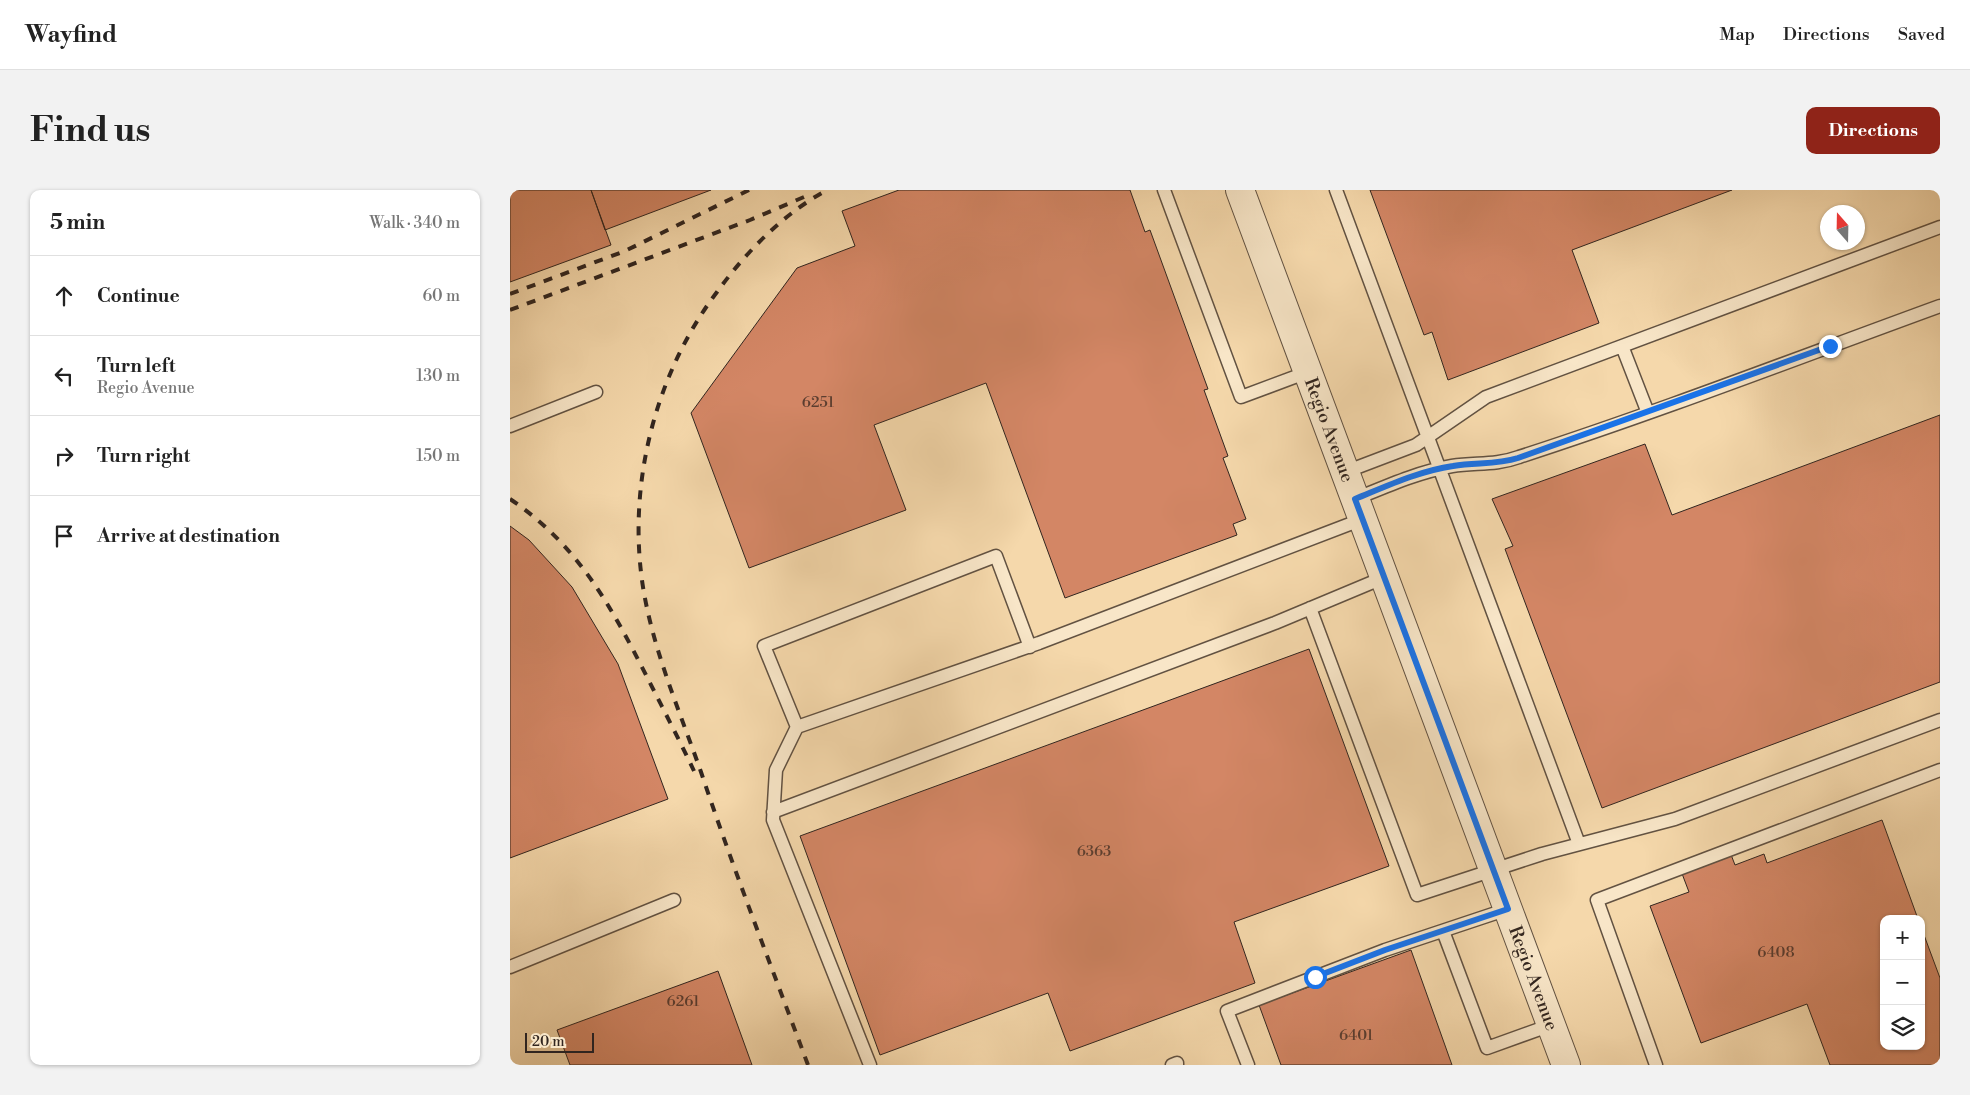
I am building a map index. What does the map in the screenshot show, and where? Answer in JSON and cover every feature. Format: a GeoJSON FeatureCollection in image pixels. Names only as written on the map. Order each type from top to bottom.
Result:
{"type":"FeatureCollection","features":[{"type":"Feature","properties":{"kind":"street","name":"Regio Avenue"},"geometry":{"type":"LineString","coordinates":[[1240,190],[1566,1065]]}},
{"type":"Feature","properties":{"kind":"lane"},"geometry":{"type":"LineString","coordinates":[[1164,190],[1241,397],[1308,372]]}},
{"type":"Feature","properties":{"kind":"lane"},"geometry":{"type":"LineString","coordinates":[[1336,190],[1428,437],[1438,469],[1579,844]]}},
{"type":"Feature","properties":{"kind":"lane"},"geometry":{"type":"LineString","coordinates":[[1345,472],[1400,453],[1428,437],[1486,397],[1940,228]]}},
{"type":"Feature","properties":{"kind":"lane"},"geometry":{"type":"LineString","coordinates":[[870,1065],[773,820],[776,770],[797,727],[1030,646],[1359,509],[1411,476],[1438,469],[1505,462],[1648,413],[1940,306]]}},
{"type":"Feature","properties":{"kind":"lane"},"geometry":{"type":"LineString","coordinates":[[1622,346],[1648,413]]}},
{"type":"Feature","properties":{"kind":"lane"},"geometry":{"type":"LineString","coordinates":[[510,426],[596,392]]}},
{"type":"Feature","properties":{"kind":"lane"},"geometry":{"type":"LineString","coordinates":[[797,727],[764,646],[996,556],[1030,646]]}},
{"type":"Feature","properties":{"kind":"lane"},"geometry":{"type":"LineString","coordinates":[[773,812],[1310,608],[1385,577]]}},
{"type":"Feature","properties":{"kind":"lane"},"geometry":{"type":"LineString","coordinates":[[1310,608],[1417,895],[1493,869],[1675,819],[1940,720]]}},
{"type":"Feature","properties":{"kind":"lane"},"geometry":{"type":"LineString","coordinates":[[1656,1065],[1597,900],[1940,771]]}},
{"type":"Feature","properties":{"kind":"lane"},"geometry":{"type":"LineString","coordinates":[[510,968],[674,900]]}},
{"type":"Feature","properties":{"kind":"lane"},"geometry":{"type":"LineString","coordinates":[[1248,1065],[1227,1011],[1385,950],[1508,909]]}},
{"type":"Feature","properties":{"kind":"lane"},"geometry":{"type":"LineString","coordinates":[[1443,931],[1487,1048],[1551,1025]]}},
{"type":"Feature","properties":{"kind":"lane"},"geometry":{"type":"LineString","coordinates":[[1172,1065],[1177,1063],[1177,1065]]}},
{"type":"Feature","properties":{"kind":"building"},"geometry":{"type":"Polygon","coordinates":[[[510,190],[591,190],[611,245],[510,282],[510,190]]]}},
{"type":"Feature","properties":{"kind":"building"},"geometry":{"type":"Polygon","coordinates":[[[591,190],[711,190],[605,230],[591,190]]]}},
{"type":"Feature","properties":{"kind":"building"},"geometry":{"type":"Polygon","coordinates":[[[899,190],[1130,190],[1145,232],[1150,230],[1208,389],[1204,390],[1228,456],[1223,458],[1246,519],[1233,524],[1237,535],[1065,598],[986,383],[874,425],[906,510],[749,568],[691,413],[797,268],[855,246],[842,211],[899,190]]]}},
{"type":"Feature","properties":{"kind":"building"},"geometry":{"type":"Polygon","coordinates":[[[1370,190],[1732,190],[1572,250],[1599,323],[1448,380],[1432,332],[1424,335],[1370,190]]]}},
{"type":"Feature","properties":{"kind":"building"},"geometry":{"type":"Polygon","coordinates":[[[1940,415],[1940,682],[1602,808],[1505,549],[1513,546],[1492,499],[1645,444],[1672,515],[1940,415]]]}},
{"type":"Feature","properties":{"kind":"building"},"geometry":{"type":"Polygon","coordinates":[[[510,526],[529,540],[572,587],[618,664],[668,799],[510,858],[510,526]]]}},
{"type":"Feature","properties":{"kind":"building"},"geometry":{"type":"Polygon","coordinates":[[[1309,649],[1389,866],[1234,922],[1255,983],[1070,1051],[1048,993],[880,1055],[800,836],[1309,649]]]}},
{"type":"Feature","properties":{"kind":"building"},"geometry":{"type":"Polygon","coordinates":[[[1882,820],[1917,915],[1880,915],[1880,1050],[1925,1050],[1925,938],[1940,978],[1940,1065],[1830,1065],[1807,1004],[1701,1043],[1650,906],[1689,892],[1681,871],[1730,852],[1735,865],[1764,854],[1767,863],[1882,820]]]}},
{"type":"Feature","properties":{"kind":"building"},"geometry":{"type":"Polygon","coordinates":[[[1411,950],[1452,1065],[1281,1065],[1259,1005],[1411,950]]]}},
{"type":"Feature","properties":{"kind":"building"},"geometry":{"type":"Polygon","coordinates":[[[718,971],[752,1065],[570,1065],[557,1030],[718,971]]]}},
{"type":"Feature","properties":{"kind":"railway"},"geometry":{"type":"LineString","coordinates":[[510,294],[625,251],[749,190]]}},
{"type":"Feature","properties":{"kind":"railway"},"geometry":{"type":"LineString","coordinates":[[808,1065],[740,883],[653,634],[643,587],[639,548],[639,509],[643,470],[662,394],[677,358],[695,324],[728,277],[753,248],[795,210],[827,190]]}},
{"type":"Feature","properties":{"kind":"railway"},"geometry":{"type":"LineString","coordinates":[[510,310],[750,220],[811,194]]}},
{"type":"Feature","properties":{"kind":"railway"},"geometry":{"type":"LineString","coordinates":[[510,499],[555,536],[590,578],[633,649],[694,771]]}},
{"type":"Feature","properties":{"kind":"route"},"geometry":{"type":"LineString","coordinates":[[1315,977],[1385,950],[1508,909],[1355,499],[1429,470],[1455,465],[1494,464],[1518,458],[1648,413],[1830,346]]}}]}
